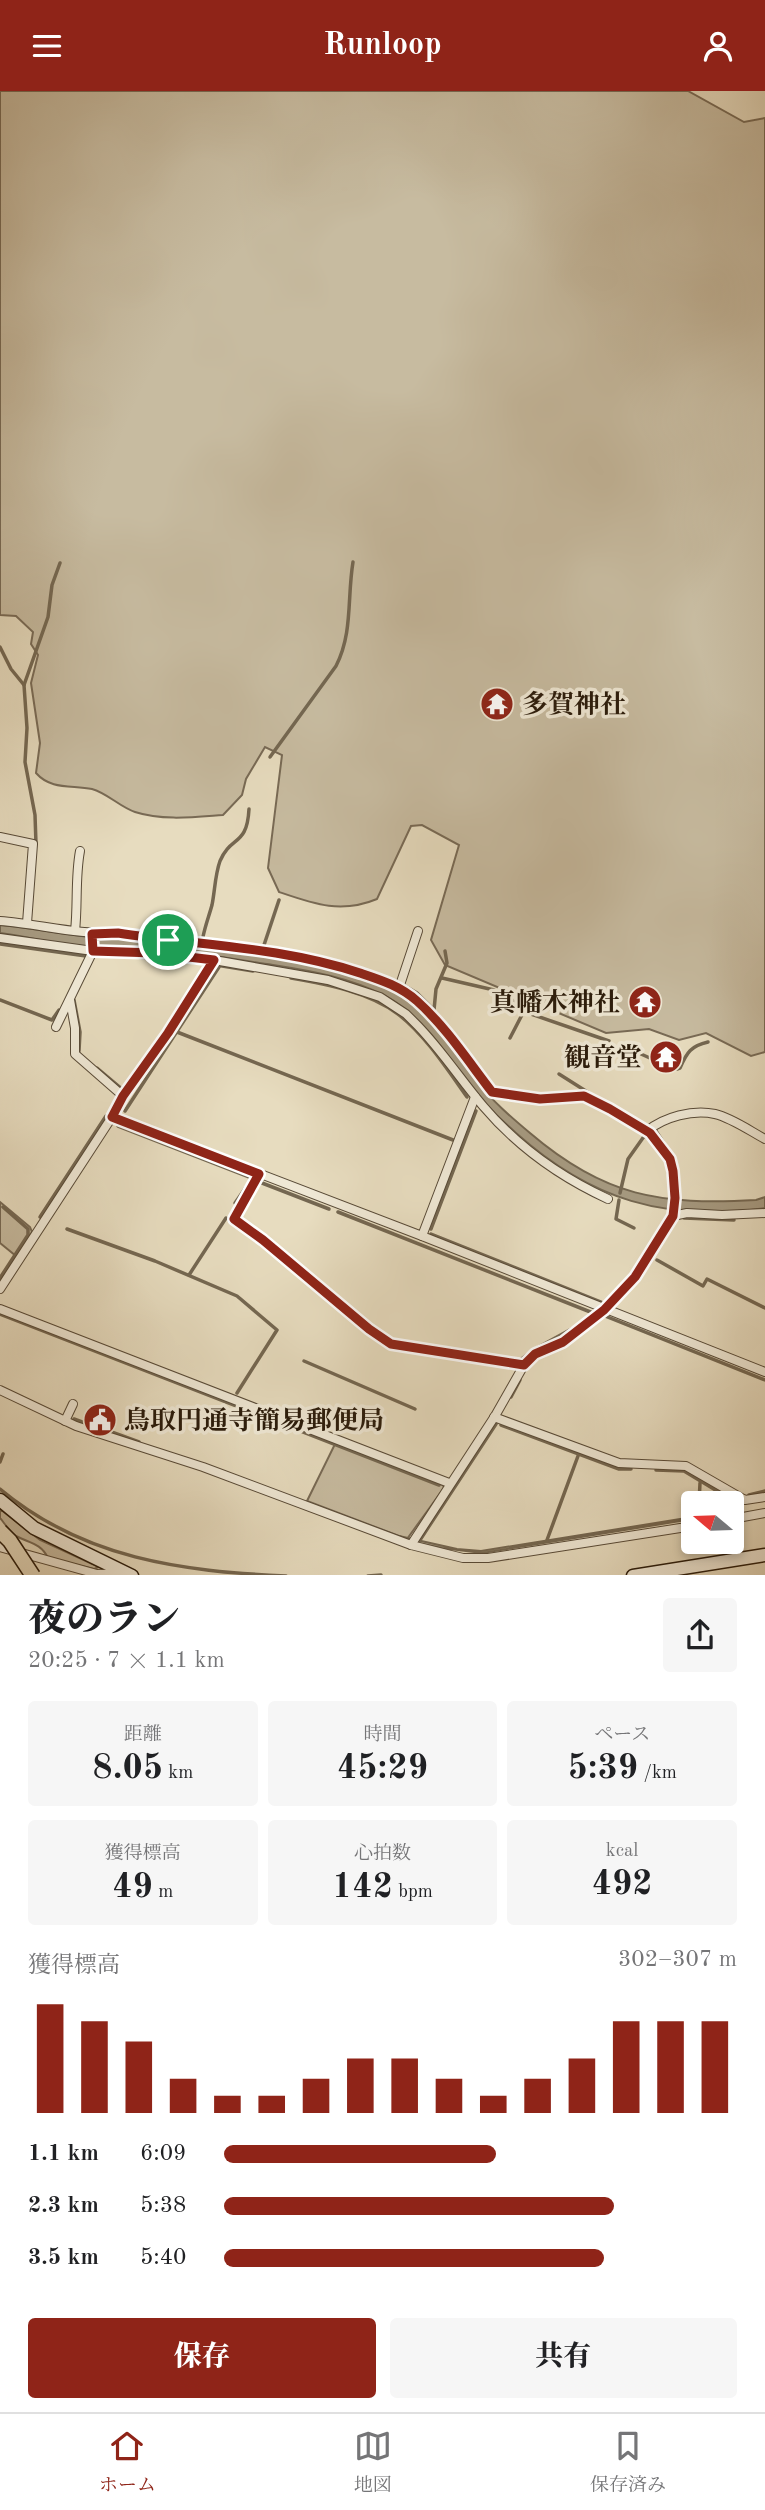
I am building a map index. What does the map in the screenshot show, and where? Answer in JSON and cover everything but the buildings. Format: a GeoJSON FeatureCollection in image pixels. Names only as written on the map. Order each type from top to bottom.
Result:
{"type":"FeatureCollection","features":[{"type":"Feature","properties":{"kind":"highway"},"geometry":{"type":"LineString","coordinates":[[0,1531],[10,1541],[32,1575]]}},
{"type":"Feature","properties":{"kind":"main road"},"geometry":{"type":"LineString","coordinates":[[0,1500],[34,1528],[128,1574]]}},
{"type":"Feature","properties":{"kind":"main road"},"geometry":{"type":"LineString","coordinates":[[639,1575],[765,1555]]}},
{"type":"Feature","properties":{"kind":"street"},"geometry":{"type":"LineString","coordinates":[[0,837],[33,844],[27,923]]}},
{"type":"Feature","properties":{"kind":"street"},"geometry":{"type":"LineString","coordinates":[[75,931],[78,895],[75,879],[80,851]]}},
{"type":"Feature","properties":{"kind":"street"},"geometry":{"type":"LineString","coordinates":[[0,921],[92,934],[118,933],[286,954],[334,965],[399,988],[439,1023],[492,1092],[540,1099],[584,1096],[647,1131],[670,1159],[675,1198],[673,1214],[635,1277],[604,1310],[563,1342],[535,1354],[524,1365],[494,1417],[411,1545]]}},
{"type":"Feature","properties":{"kind":"street"},"geometry":{"type":"LineString","coordinates":[[399,988],[418,931]]}},
{"type":"Feature","properties":{"kind":"street"},"geometry":{"type":"LineString","coordinates":[[56,1027],[93,951],[92,934]]}},
{"type":"Feature","properties":{"kind":"street"},"geometry":{"type":"LineString","coordinates":[[0,938],[93,951],[155,953],[214,960],[328,980],[380,997],[406,1014],[418,1026],[501,1126],[537,1157],[588,1190],[608,1199]]}},
{"type":"Feature","properties":{"kind":"street"},"geometry":{"type":"LineString","coordinates":[[0,1289],[123,1096],[168,1033],[214,960]]}},
{"type":"Feature","properties":{"kind":"street"},"geometry":{"type":"LineString","coordinates":[[70,1000],[75,1028],[75,1054],[123,1096]]}},
{"type":"Feature","properties":{"kind":"street"},"geometry":{"type":"LineString","coordinates":[[422,1236],[475,1097]]}},
{"type":"Feature","properties":{"kind":"street"},"geometry":{"type":"LineString","coordinates":[[647,1131],[664,1119],[716,1114],[765,1139]]}},
{"type":"Feature","properties":{"kind":"street"},"geometry":{"type":"LineString","coordinates":[[112,1117],[765,1372]]}},
{"type":"Feature","properties":{"kind":"street"},"geometry":{"type":"LineString","coordinates":[[259,1174],[234,1219],[369,1329],[401,1347],[524,1365]]}},
{"type":"Feature","properties":{"kind":"street"},"geometry":{"type":"LineString","coordinates":[[673,1214],[765,1213]]}},
{"type":"Feature","properties":{"kind":"street"},"geometry":{"type":"LineString","coordinates":[[0,1309],[449,1483]]}},
{"type":"Feature","properties":{"kind":"street"},"geometry":{"type":"LineString","coordinates":[[0,1390],[65,1421],[203,1467],[411,1545],[463,1558],[488,1558],[681,1528]]}},
{"type":"Feature","properties":{"kind":"street"},"geometry":{"type":"LineString","coordinates":[[65,1421],[73,1404]]}},
{"type":"Feature","properties":{"kind":"street"},"geometry":{"type":"LineString","coordinates":[[494,1417],[619,1463],[686,1466],[744,1500],[765,1497]]}},
{"type":"Feature","properties":{"kind":"street"},"geometry":{"type":"LineString","coordinates":[[744,1517],[765,1513]]}},
{"type":"Feature","properties":{"kind":"street"},"geometry":{"type":"LineString","coordinates":[[0,1547],[97,1574],[128,1574]]}},
{"type":"Feature","properties":{"kind":"shaded area"},"geometry":{"type":"Polygon","coordinates":[[[0,91],[688,91],[744,122],[765,118],[765,1052],[751,1056],[706,1033],[679,1040],[649,1029],[606,1033],[445,965],[431,940],[459,845],[422,825],[411,826],[377,899],[339,907],[279,892],[268,868],[282,755],[265,747],[246,779],[242,795],[223,815],[179,818],[146,815],[129,810],[98,791],[48,782],[36,773],[40,743],[31,683],[38,655],[31,644],[33,632],[16,616],[0,615],[0,91]]]}},
{"type":"Feature","properties":{"kind":"shaded area"},"geometry":{"type":"Polygon","coordinates":[[[0,925],[275,955],[341,970],[370,980],[409,999],[441,1031],[495,1102],[557,1154],[583,1171],[609,1184],[662,1198],[722,1201],[756,1200],[765,1197],[765,1208],[694,1212],[662,1208],[601,1190],[572,1175],[544,1156],[487,1106],[433,1037],[411,1014],[399,1004],[359,984],[302,970],[195,953],[56,943],[0,933],[0,925]]]}},
{"type":"Feature","properties":{"kind":"shaded area"},"geometry":{"type":"Polygon","coordinates":[[[0,1202],[30,1227],[32,1232],[16,1256],[0,1243],[0,1202]]]}},
{"type":"Feature","properties":{"kind":"shaded area"},"geometry":{"type":"Polygon","coordinates":[[[336,1442],[443,1485],[444,1488],[407,1539],[307,1501],[336,1442]]]}},
{"type":"Feature","properties":{"kind":"shaded area"},"geometry":{"type":"Polygon","coordinates":[[[0,1509],[40,1540],[99,1567],[94,1569],[48,1558],[38,1546],[12,1532],[0,1518],[0,1509]]]}},
{"type":"Feature","properties":{"kind":"shaded area"},"geometry":{"type":"Polygon","coordinates":[[[681,1519],[482,1553],[417,1543],[399,1536],[457,1549],[481,1551],[681,1519]]]}},
{"type":"Feature","properties":{"kind":"waterway"},"geometry":{"type":"LineString","coordinates":[[270,757],[336,666],[345,641],[353,562]]}},
{"type":"Feature","properties":{"kind":"waterway"},"geometry":{"type":"LineString","coordinates":[[36,844],[35,815],[25,762],[27,728],[24,685],[48,617],[52,585],[60,563]]}},
{"type":"Feature","properties":{"kind":"waterway"},"geometry":{"type":"LineString","coordinates":[[0,647],[11,669],[24,685]]}},
{"type":"Feature","properties":{"kind":"waterway"},"geometry":{"type":"LineString","coordinates":[[203,937],[220,861],[229,847],[242,835],[248,821],[249,809]]}},
{"type":"Feature","properties":{"kind":"waterway"},"geometry":{"type":"LineString","coordinates":[[264,945],[279,900]]}},
{"type":"Feature","properties":{"kind":"waterway"},"geometry":{"type":"LineString","coordinates":[[0,944],[86,956]]}},
{"type":"Feature","properties":{"kind":"waterway"},"geometry":{"type":"LineString","coordinates":[[405,986],[417,993],[434,1010],[436,989],[447,963],[445,951]]}},
{"type":"Feature","properties":{"kind":"waterway"},"geometry":{"type":"LineString","coordinates":[[97,956],[200,963]]}},
{"type":"Feature","properties":{"kind":"waterway"},"geometry":{"type":"LineString","coordinates":[[216,965],[253,971]]}},
{"type":"Feature","properties":{"kind":"waterway"},"geometry":{"type":"LineString","coordinates":[[125,1111],[219,967]]}},
{"type":"Feature","properties":{"kind":"waterway"},"geometry":{"type":"LineString","coordinates":[[291,978],[333,986],[387,1006],[427,1043],[467,1097]]}},
{"type":"Feature","properties":{"kind":"waterway"},"geometry":{"type":"LineString","coordinates":[[442,978],[494,990],[528,1013],[609,1041]]}},
{"type":"Feature","properties":{"kind":"waterway"},"geometry":{"type":"LineString","coordinates":[[0,1000],[52,1020],[59,1010]]}},
{"type":"Feature","properties":{"kind":"waterway"},"geometry":{"type":"LineString","coordinates":[[74,1000],[80,1032],[79,1051]]}},
{"type":"Feature","properties":{"kind":"waterway"},"geometry":{"type":"LineString","coordinates":[[510,1038],[524,1011]]}},
{"type":"Feature","properties":{"kind":"waterway"},"geometry":{"type":"LineString","coordinates":[[177,1032],[453,1140]]}},
{"type":"Feature","properties":{"kind":"waterway"},"geometry":{"type":"LineString","coordinates":[[677,1069],[690,1050],[708,1042]]}},
{"type":"Feature","properties":{"kind":"waterway"},"geometry":{"type":"LineString","coordinates":[[621,1045],[672,1068]]}},
{"type":"Feature","properties":{"kind":"waterway"},"geometry":{"type":"LineString","coordinates":[[97,1068],[122,1089]]}},
{"type":"Feature","properties":{"kind":"waterway"},"geometry":{"type":"LineString","coordinates":[[559,1074],[589,1093]]}},
{"type":"Feature","properties":{"kind":"waterway"},"geometry":{"type":"LineString","coordinates":[[431,1229],[476,1111]]}},
{"type":"Feature","properties":{"kind":"waterway"},"geometry":{"type":"LineString","coordinates":[[40,1217],[106,1116]]}},
{"type":"Feature","properties":{"kind":"waterway"},"geometry":{"type":"LineString","coordinates":[[118,1126],[252,1178]]}},
{"type":"Feature","properties":{"kind":"waterway"},"geometry":{"type":"LineString","coordinates":[[656,1131],[675,1160],[679,1199]]}},
{"type":"Feature","properties":{"kind":"waterway"},"geometry":{"type":"LineString","coordinates":[[620,1193],[628,1159],[645,1135]]}},
{"type":"Feature","properties":{"kind":"waterway"},"geometry":{"type":"LineString","coordinates":[[235,1203],[251,1180]]}},
{"type":"Feature","properties":{"kind":"waterway"},"geometry":{"type":"LineString","coordinates":[[262,1183],[329,1209]]}},
{"type":"Feature","properties":{"kind":"waterway"},"geometry":{"type":"LineString","coordinates":[[619,1200],[616,1219],[634,1228]]}},
{"type":"Feature","properties":{"kind":"waterway"},"geometry":{"type":"LineString","coordinates":[[0,1278],[28,1235],[28,1229],[3,1207]]}},
{"type":"Feature","properties":{"kind":"waterway"},"geometry":{"type":"LineString","coordinates":[[338,1212],[593,1313]]}},
{"type":"Feature","properties":{"kind":"waterway"},"geometry":{"type":"LineString","coordinates":[[189,1275],[226,1218]]}},
{"type":"Feature","properties":{"kind":"waterway"},"geometry":{"type":"LineString","coordinates":[[684,1218],[734,1220]]}},
{"type":"Feature","properties":{"kind":"waterway"},"geometry":{"type":"LineString","coordinates":[[67,1229],[155,1261],[237,1296],[277,1330],[237,1393]]}},
{"type":"Feature","properties":{"kind":"waterway"},"geometry":{"type":"LineString","coordinates":[[431,1234],[601,1302]]}},
{"type":"Feature","properties":{"kind":"waterway"},"geometry":{"type":"LineString","coordinates":[[657,1260],[703,1286],[707,1279],[765,1308]]}},
{"type":"Feature","properties":{"kind":"waterway"},"geometry":{"type":"LineString","coordinates":[[0,1314],[439,1485]]}},
{"type":"Feature","properties":{"kind":"waterway"},"geometry":{"type":"LineString","coordinates":[[605,1316],[765,1380]]}},
{"type":"Feature","properties":{"kind":"waterway"},"geometry":{"type":"LineString","coordinates":[[519,1361],[577,1326]]}},
{"type":"Feature","properties":{"kind":"waterway"},"geometry":{"type":"LineString","coordinates":[[304,1361],[415,1409]]}},
{"type":"Feature","properties":{"kind":"waterway"},"geometry":{"type":"LineString","coordinates":[[511,1397],[520,1380]]}},
{"type":"Feature","properties":{"kind":"waterway"},"geometry":{"type":"LineString","coordinates":[[74,1419],[93,1426]]}},
{"type":"Feature","properties":{"kind":"waterway"},"geometry":{"type":"LineString","coordinates":[[420,1540],[496,1424]]}},
{"type":"Feature","properties":{"kind":"waterway"},"geometry":{"type":"LineString","coordinates":[[501,1425],[619,1469],[631,1469]]}},
{"type":"Feature","properties":{"kind":"waterway"},"geometry":{"type":"LineString","coordinates":[[106,1430],[139,1442]]}},
{"type":"Feature","properties":{"kind":"waterway"},"geometry":{"type":"LineString","coordinates":[[0,1462],[3,1454]]}},
{"type":"Feature","properties":{"kind":"waterway"},"geometry":{"type":"LineString","coordinates":[[547,1540],[578,1456]]}},
{"type":"Feature","properties":{"kind":"waterway"},"geometry":{"type":"LineString","coordinates":[[656,1470],[684,1471],[717,1491]]}},
{"type":"Feature","properties":{"kind":"waterway"},"geometry":{"type":"LineString","coordinates":[[700,1483],[700,1491]]}},
{"type":"Feature","properties":{"kind":"waterway"},"geometry":{"type":"LineString","coordinates":[[0,1489],[32,1513],[100,1546],[172,1565],[266,1575]]}},
{"type":"Feature","properties":{"kind":"waterway"},"geometry":{"type":"LineString","coordinates":[[749,1495],[765,1491]]}},
{"type":"Feature","properties":{"kind":"place","name":"多賀神社"},"geometry":{"type":"Point","coordinates":[497,704]}},
{"type":"Feature","properties":{"kind":"place","name":"真幡木神社"},"geometry":{"type":"Point","coordinates":[645,1002]}},
{"type":"Feature","properties":{"kind":"place","name":"観音堂"},"geometry":{"type":"Point","coordinates":[666,1057]}},
{"type":"Feature","properties":{"kind":"place","name":"鳥取円通寺簡易郵便局"},"geometry":{"type":"Point","coordinates":[100,1420]}},
{"type":"Feature","properties":{"kind":"route"},"geometry":{"type":"LineString","coordinates":[[118,933],[168,940],[286,954],[334,965],[388,983],[417,1001],[439,1023],[492,1092],[540,1099],[584,1096],[650,1133],[670,1159],[675,1198],[673,1216],[635,1277],[604,1310],[563,1342],[535,1354],[524,1365],[401,1347],[380,1338],[234,1219],[259,1174],[112,1117],[123,1096],[168,1033],[214,960],[155,953],[93,951],[92,934],[118,933]]}}]}
